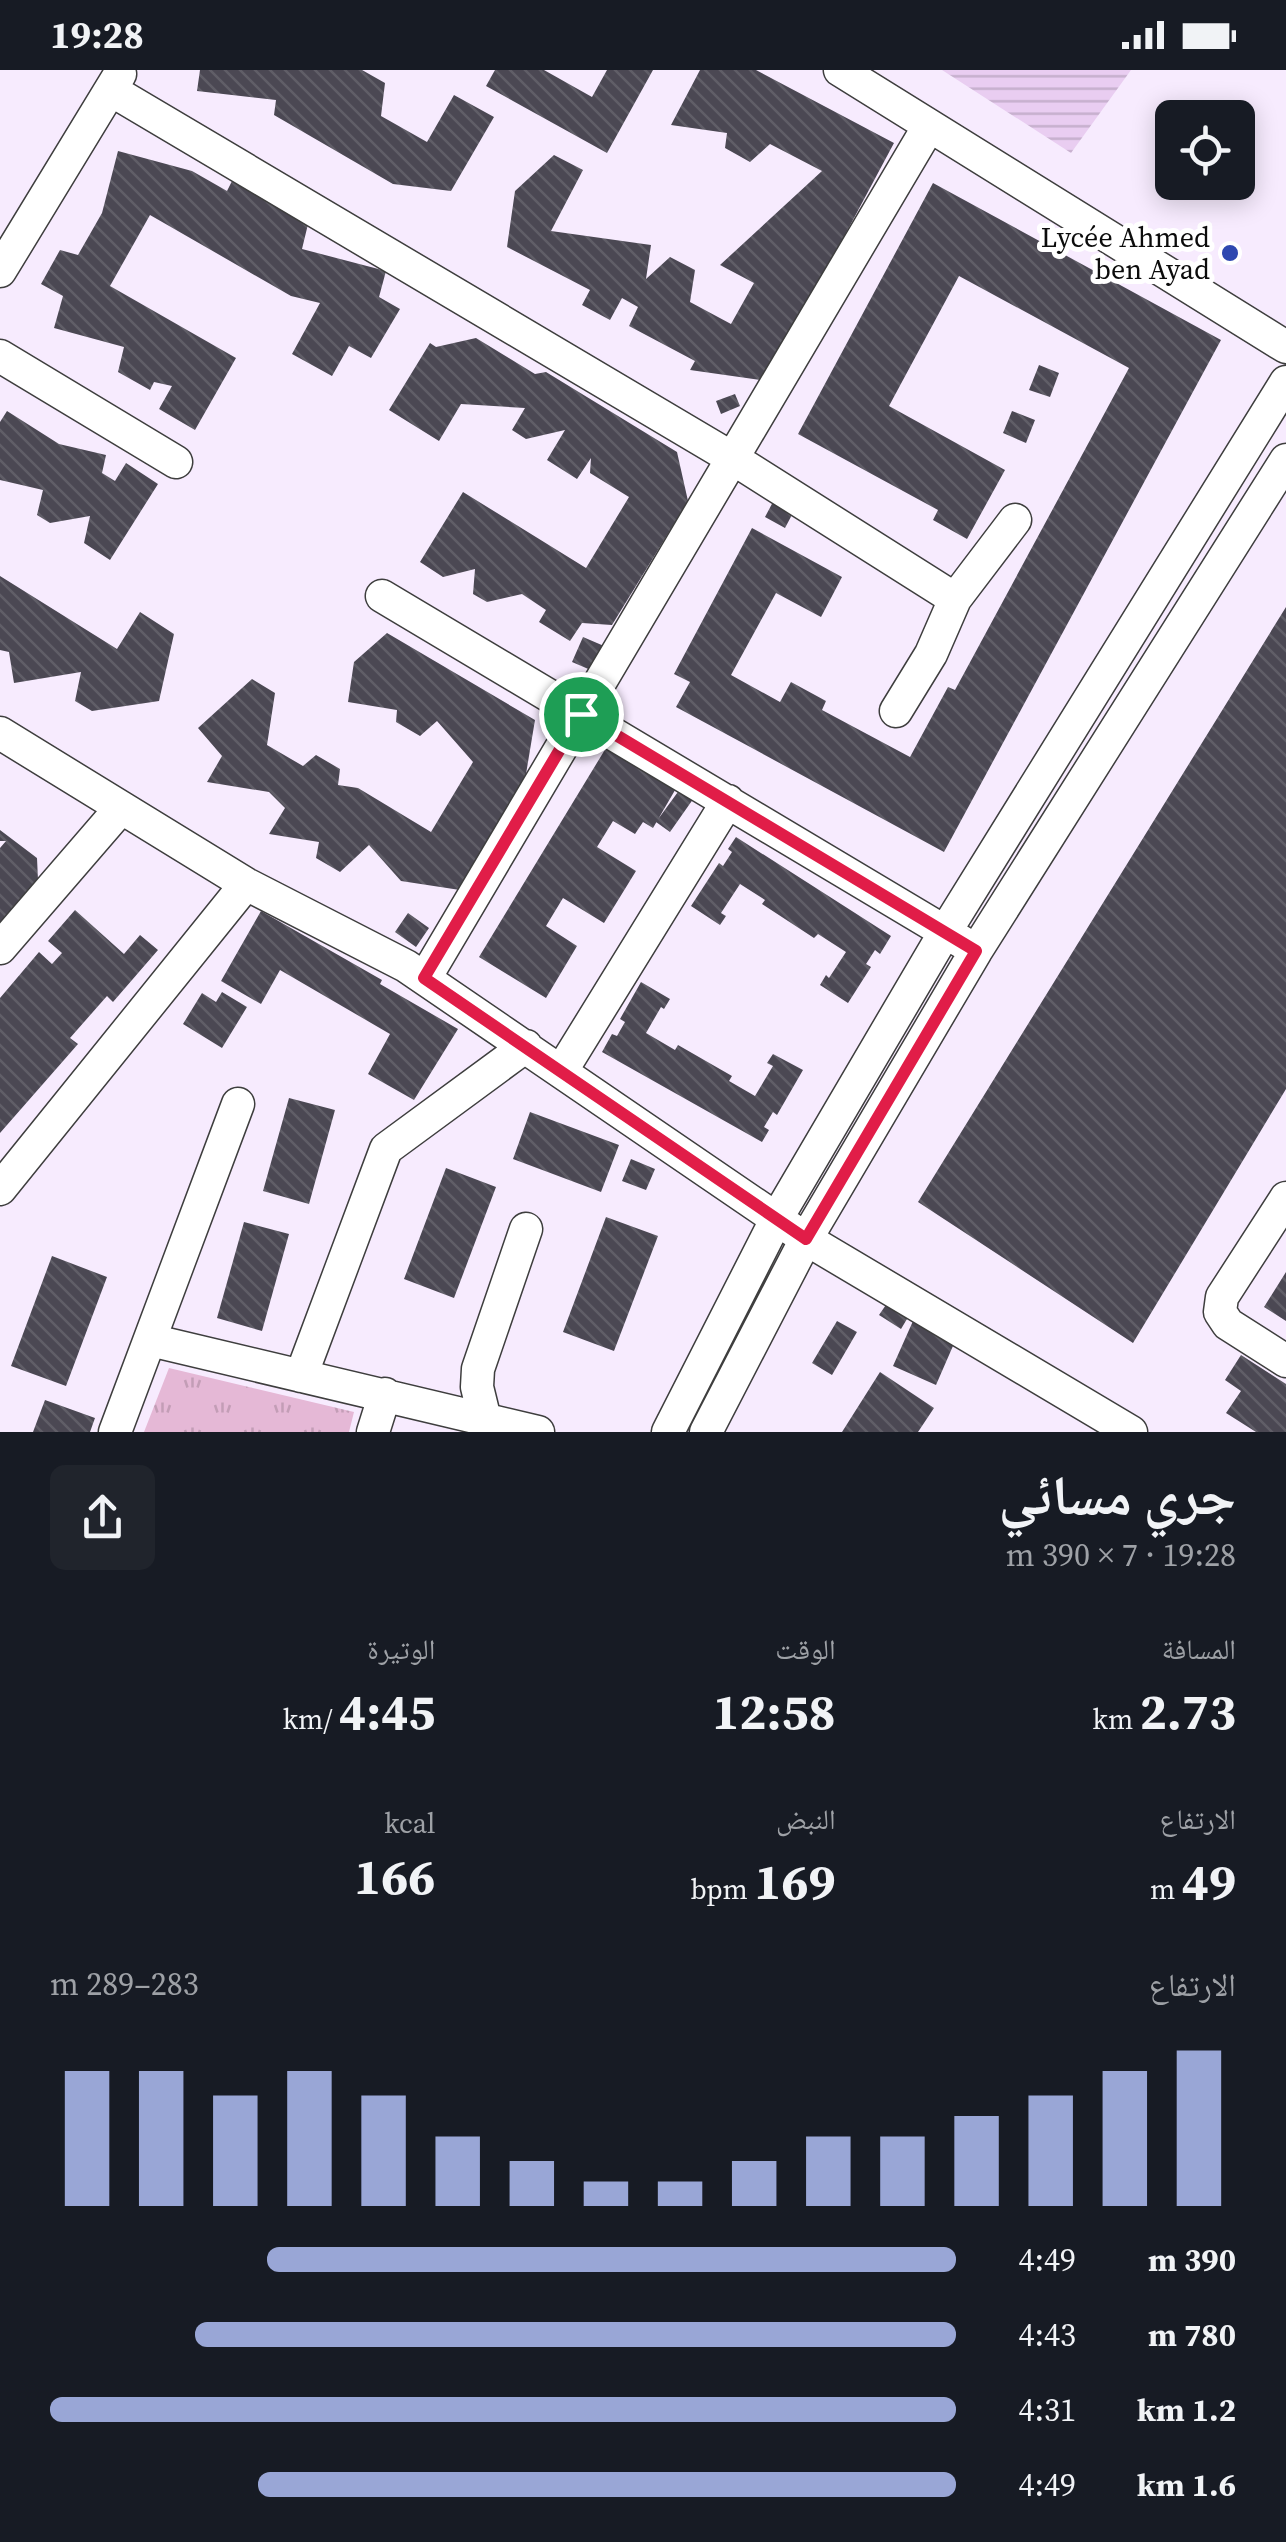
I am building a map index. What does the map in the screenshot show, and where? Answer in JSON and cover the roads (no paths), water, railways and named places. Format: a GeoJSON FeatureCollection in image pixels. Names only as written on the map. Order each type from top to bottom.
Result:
{"type":"FeatureCollection","features":[{"type":"Feature","properties":{"kind":"street"},"geometry":{"type":"LineString","coordinates":[[840,70],[1286,346]]}},
{"type":"Feature","properties":{"kind":"street"},"geometry":{"type":"LineString","coordinates":[[0,271],[117,80],[955,599]]}},
{"type":"Feature","properties":{"kind":"street"},"geometry":{"type":"LineString","coordinates":[[424,978],[929,126]]}},
{"type":"Feature","properties":{"kind":"street"},"geometry":{"type":"LineString","coordinates":[[0,356],[176,462]]}},
{"type":"Feature","properties":{"kind":"street"},"geometry":{"type":"LineString","coordinates":[[668,1432],[777,1218],[945,932],[1286,382]]}},
{"type":"Feature","properties":{"kind":"street"},"geometry":{"type":"LineString","coordinates":[[706,1432],[806,1239],[976,951],[1286,460]]}},
{"type":"Feature","properties":{"kind":"street"},"geometry":{"type":"LineString","coordinates":[[896,711],[931,654],[955,599],[1015,520]]}},
{"type":"Feature","properties":{"kind":"street"},"geometry":{"type":"LineString","coordinates":[[382,596],[976,951]]}},
{"type":"Feature","properties":{"kind":"street"},"geometry":{"type":"LineString","coordinates":[[0,733],[246,884],[424,978],[806,1239],[1132,1432]]}},
{"type":"Feature","properties":{"kind":"street"},"geometry":{"type":"LineString","coordinates":[[562,1070],[728,801]]}},
{"type":"Feature","properties":{"kind":"street"},"geometry":{"type":"LineString","coordinates":[[0,948],[120,808]]}},
{"type":"Feature","properties":{"kind":"street"},"geometry":{"type":"LineString","coordinates":[[0,1188],[246,884]]}},
{"type":"Feature","properties":{"kind":"street"},"geometry":{"type":"LineString","coordinates":[[301,1376],[386,1149],[526,1046]]}},
{"type":"Feature","properties":{"kind":"street"},"geometry":{"type":"LineString","coordinates":[[115,1432],[238,1104]]}},
{"type":"Feature","properties":{"kind":"street"},"geometry":{"type":"LineString","coordinates":[[1286,1198],[1222,1297],[1220,1312],[1228,1324],[1286,1360]]}},
{"type":"Feature","properties":{"kind":"street"},"geometry":{"type":"LineString","coordinates":[[487,1425],[477,1387],[478,1369],[526,1229]]}},
{"type":"Feature","properties":{"kind":"street"},"geometry":{"type":"LineString","coordinates":[[150,1340],[385,1394],[487,1425],[538,1432]]}},
{"type":"Feature","properties":{"kind":"street"},"geometry":{"type":"LineString","coordinates":[[373,1432],[385,1394]]}},
{"type":"Feature","properties":{"kind":"place","name":"Lycée Ahmed ben Ayad"},"geometry":{"type":"Point","coordinates":[1230,253]}}]}
